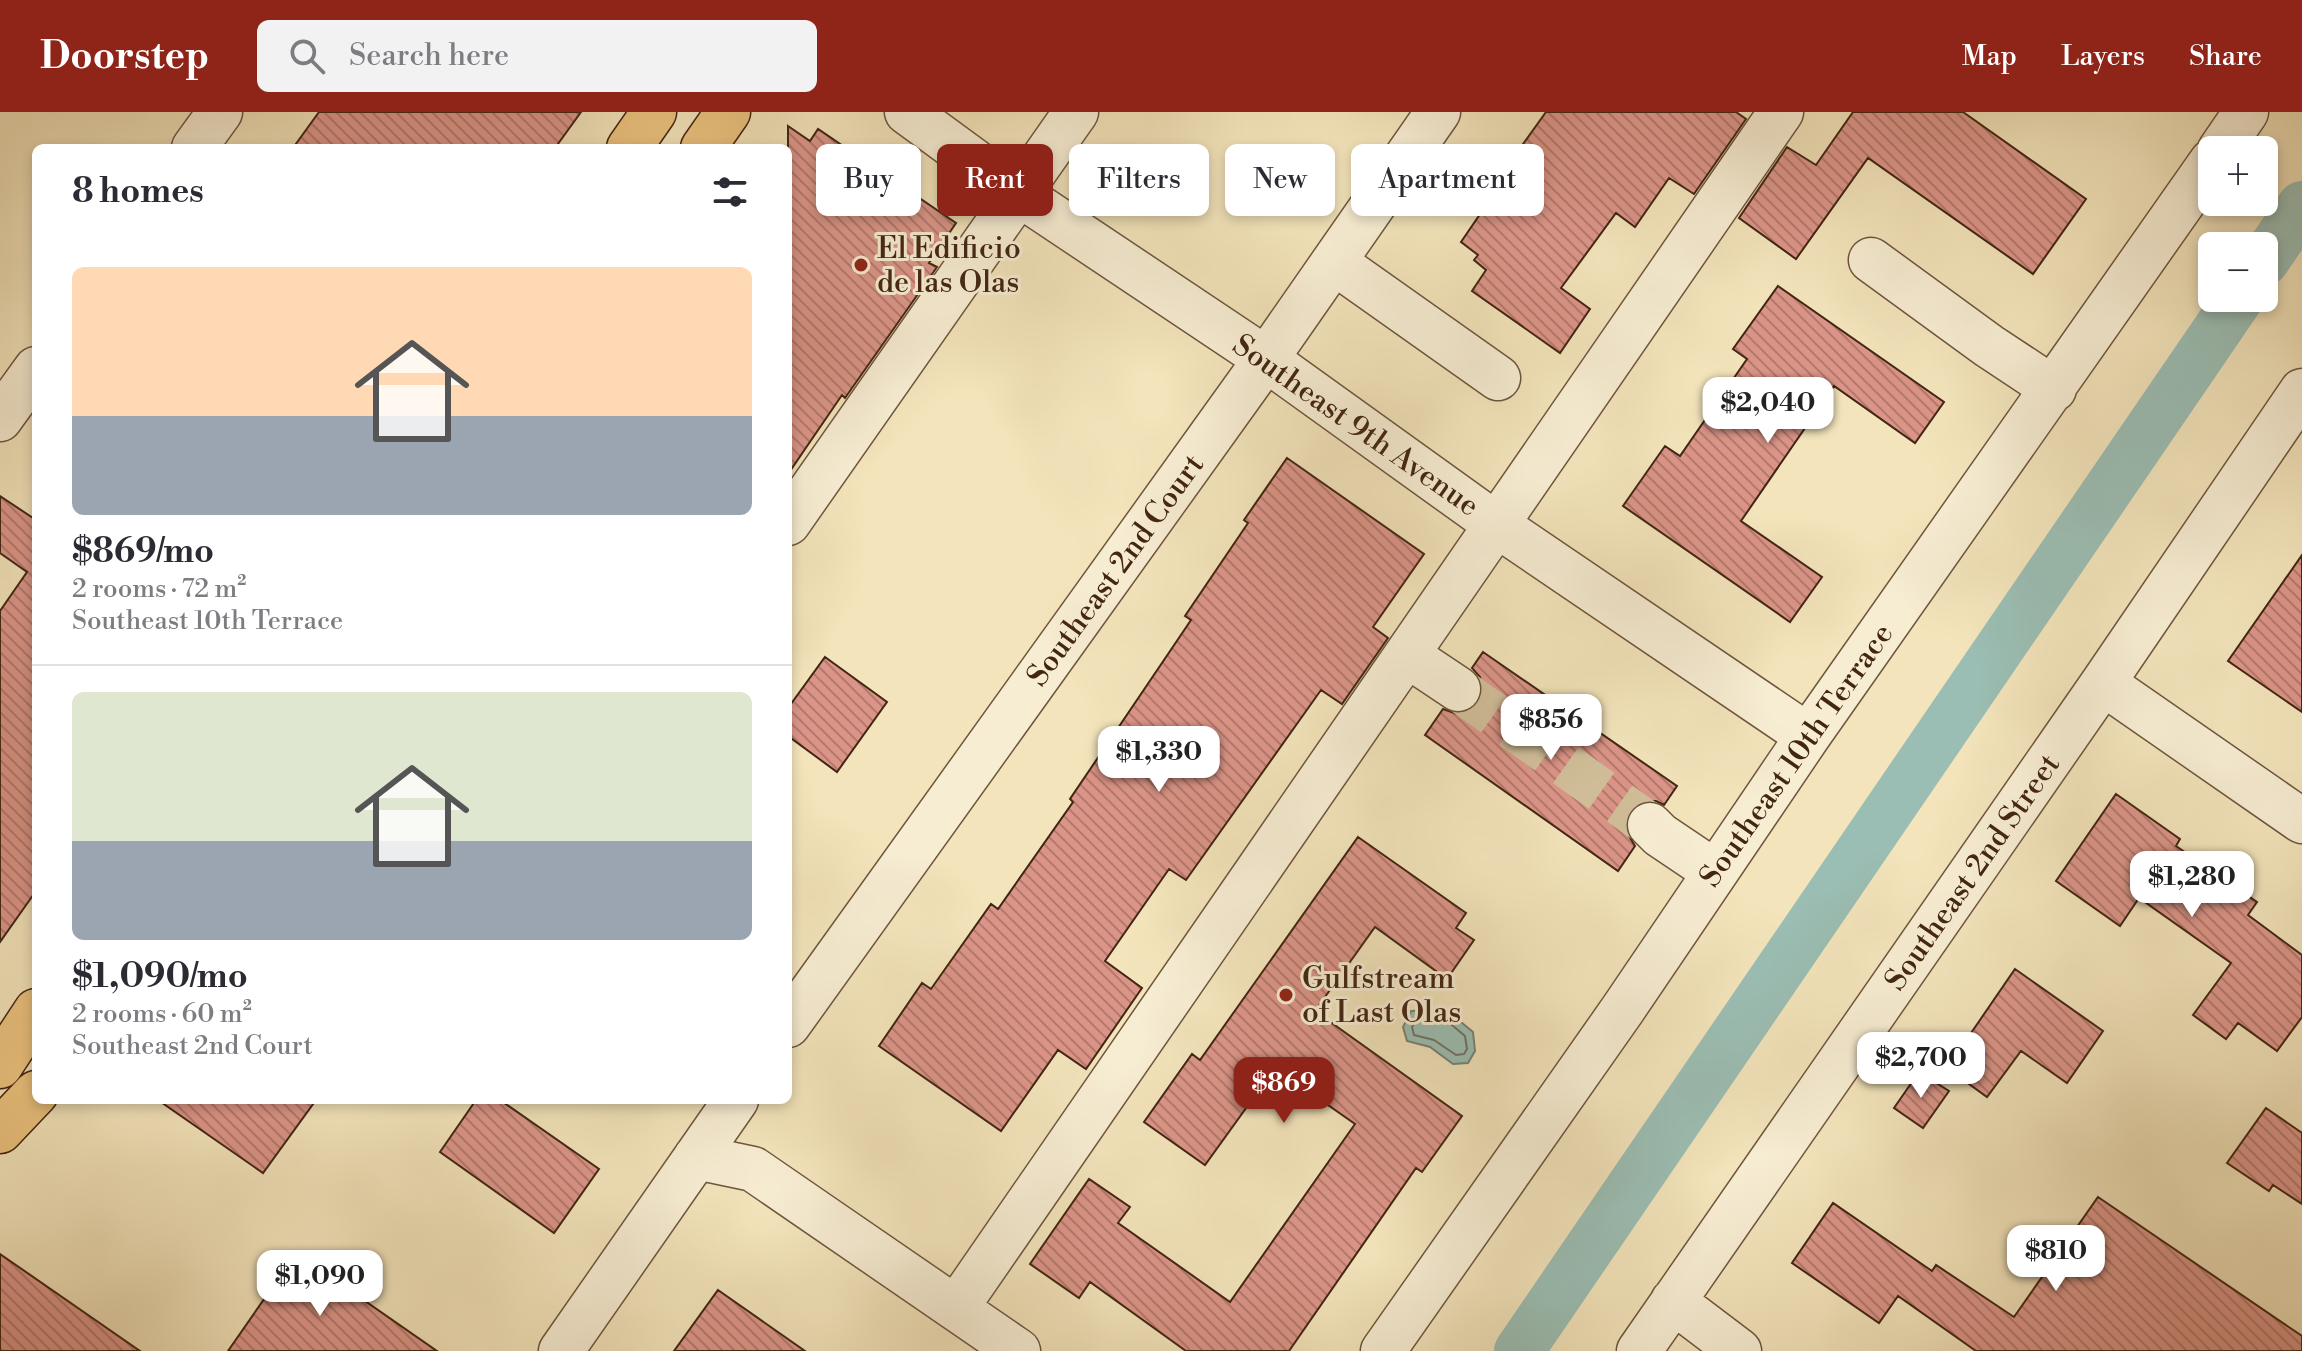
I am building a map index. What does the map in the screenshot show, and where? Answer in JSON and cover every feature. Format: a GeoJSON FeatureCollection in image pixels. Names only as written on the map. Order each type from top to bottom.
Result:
{"type":"FeatureCollection","features":[{"type":"Feature","properties":{"kind":"main road"},"geometry":{"type":"LineString","coordinates":[[632,144],[654,112]]}},
{"type":"Feature","properties":{"kind":"main road"},"geometry":{"type":"LineString","coordinates":[[706,144],[728,112]]}},
{"type":"Feature","properties":{"kind":"main road"},"geometry":{"type":"LineString","coordinates":[[10,1066],[32,1019]]}},
{"type":"Feature","properties":{"kind":"main road"},"geometry":{"type":"LineString","coordinates":[[0,1131],[32,1097]]}},
{"type":"Feature","properties":{"kind":"street"},"geometry":{"type":"LineString","coordinates":[[197,144],[220,112]]}},
{"type":"Feature","properties":{"kind":"street","name":"Southeast 9th Avenue"},"geometry":{"type":"LineString","coordinates":[[907,112],[951,144]]}},
{"type":"Feature","properties":{"kind":"street"},"geometry":{"type":"LineString","coordinates":[[1053,145],[1076,112]]}},
{"type":"Feature","properties":{"kind":"street","name":"Southeast 2nd Court"},"geometry":{"type":"LineString","coordinates":[[792,1019],[1266,359],[1438,112]]}},
{"type":"Feature","properties":{"kind":"street"},"geometry":{"type":"LineString","coordinates":[[956,1308],[1781,112]]}},
{"type":"Feature","properties":{"kind":"street"},"geometry":{"type":"LineString","coordinates":[[2230,136],[2246,112]]}},
{"type":"Feature","properties":{"kind":"street","name":"Southeast 10th Terrace"},"geometry":{"type":"LineString","coordinates":[[1383,1351],[1808,736],[2198,181]]}},
{"type":"Feature","properties":{"kind":"street"},"geometry":{"type":"LineString","coordinates":[[792,517],[1004,216]]}},
{"type":"Feature","properties":{"kind":"street","name":"Southeast 9th Avenue"},"geometry":{"type":"LineString","coordinates":[[1052,216],[1266,359],[1497,525],[1808,736]]}},
{"type":"Feature","properties":{"kind":"street"},"geometry":{"type":"LineString","coordinates":[[1871,260],[2054,389]]}},
{"type":"Feature","properties":{"kind":"street"},"geometry":{"type":"LineString","coordinates":[[1334,262],[1498,378]]}},
{"type":"Feature","properties":{"kind":"street"},"geometry":{"type":"LineString","coordinates":[[0,419],[32,375]]}},
{"type":"Feature","properties":{"kind":"street","name":"Southeast 2nd Street"},"geometry":{"type":"LineString","coordinates":[[1639,1351],[2302,391]]}},
{"type":"Feature","properties":{"kind":"street"},"geometry":{"type":"LineString","coordinates":[[1407,655],[1458,689]]}},
{"type":"Feature","properties":{"kind":"street"},"geometry":{"type":"LineString","coordinates":[[2103,683],[2302,821]]}},
{"type":"Feature","properties":{"kind":"street"},"geometry":{"type":"LineString","coordinates":[[1650,825],[1715,872]]}},
{"type":"Feature","properties":{"kind":"street"},"geometry":{"type":"LineString","coordinates":[[561,1351],[733,1104]]}},
{"type":"Feature","properties":{"kind":"street"},"geometry":{"type":"LineString","coordinates":[[696,1157],[753,1169],[1018,1351]]}},
{"type":"Feature","properties":{"kind":"street"},"geometry":{"type":"LineString","coordinates":[[1673,1301],[1739,1351]]}},
{"type":"Feature","properties":{"kind":"water"},"geometry":{"type":"Polygon","coordinates":[[[1411,1011],[1450,1013],[1473,1032],[1475,1051],[1468,1063],[1453,1064],[1430,1047],[1407,1041],[1403,1027],[1411,1011]]]}},
{"type":"Feature","properties":{"kind":"building"},"geometry":{"type":"Polygon","coordinates":[[[319,112],[581,112],[558,144],[296,144],[319,112]]]}},
{"type":"Feature","properties":{"kind":"building"},"geometry":{"type":"Polygon","coordinates":[[[1546,112],[1736,112],[1746,119],[1694,194],[1669,178],[1635,227],[1616,213],[1561,288],[1590,309],[1560,353],[1472,291],[1486,270],[1474,260],[1478,255],[1461,242],[1479,216],[1544,216],[1544,144],[1523,144],[1546,112]]]}},
{"type":"Feature","properties":{"kind":"building"},"geometry":{"type":"Polygon","coordinates":[[[1853,112],[1963,112],[2086,199],[2033,274],[1868,158],[1796,259],[1739,218],[1787,147],[1816,165],[1853,112]]]}},
{"type":"Feature","properties":{"kind":"building","name":"El Edificio de las Olas"},"geometry":{"type":"Polygon","coordinates":[[[788,126],[810,141],[818,129],[840,144],[816,144],[816,216],[921,216],[921,199],[937,210],[937,216],[946,216],[956,223],[929,263],[937,267],[792,468],[792,144],[788,144],[788,126]]]}},
{"type":"Feature","properties":{"kind":"building"},"geometry":{"type":"Polygon","coordinates":[[[1778,286],[1944,402],[1915,443],[1834,386],[1741,521],[1822,577],[1790,622],[1623,506],[1665,446],[1680,456],[1747,359],[1733,349],[1778,286]]]}},
{"type":"Feature","properties":{"kind":"building"},"geometry":{"type":"Polygon","coordinates":[[[1287,458],[1424,554],[1373,627],[1388,638],[1342,704],[1321,690],[1186,880],[1169,869],[1105,961],[1142,988],[1086,1069],[1058,1050],[1001,1131],[879,1046],[922,983],[931,989],[991,904],[998,909],[1073,802],[1070,799],[1191,620],[1185,616],[1248,523],[1244,520],[1287,458]]]}},
{"type":"Feature","properties":{"kind":"building"},"geometry":{"type":"Polygon","coordinates":[[[0,496],[32,517],[32,897],[0,942],[0,611],[27,572],[0,553],[0,496]]]}},
{"type":"Feature","properties":{"kind":"building"},"geometry":{"type":"Polygon","coordinates":[[[2302,555],[2302,712],[2228,661],[2302,555]]]}},
{"type":"Feature","properties":{"kind":"building"},"geometry":{"type":"Polygon","coordinates":[[[1483,652],[1677,786],[1664,805],[1644,801],[1632,808],[1626,819],[1626,831],[1635,846],[1618,871],[1425,735],[1443,709],[1457,714],[1470,711],[1478,703],[1483,690],[1480,677],[1472,668],[1483,652]]]}},
{"type":"Feature","properties":{"kind":"building"},"geometry":{"type":"Polygon","coordinates":[[[825,657],[887,702],[837,772],[792,739],[792,702],[825,657]]]}},
{"type":"Feature","properties":{"kind":"building"},"geometry":{"type":"Polygon","coordinates":[[[2116,794],[2180,839],[2176,846],[2257,902],[2248,915],[2302,955],[2302,1017],[2277,1051],[2238,1023],[2226,1039],[2193,1015],[2231,963],[2139,898],[2120,926],[2056,881],[2116,794]]]}},
{"type":"Feature","properties":{"kind":"building"},"geometry":{"type":"Polygon","coordinates":[[[1358,837],[1466,913],[1456,928],[1474,940],[1447,979],[1375,927],[1315,1011],[1462,1116],[1422,1172],[1416,1168],[1289,1351],[1186,1351],[1090,1282],[1079,1298],[1030,1264],[1089,1179],[1130,1207],[1118,1223],[1230,1302],[1355,1124],[1275,1068],[1205,1165],[1144,1122],[1192,1054],[1200,1060],[1358,837]]]}},
{"type":"Feature","properties":{"kind":"building"},"geometry":{"type":"Polygon","coordinates":[[[2015,969],[2103,1031],[2067,1083],[2021,1051],[1987,1097],[1947,1068],[2015,969]]]}},
{"type":"Feature","properties":{"kind":"building"},"geometry":{"type":"Polygon","coordinates":[[[1919,1072],[1949,1091],[1923,1128],[1894,1108],[1919,1072]]]}},
{"type":"Feature","properties":{"kind":"building"},"geometry":{"type":"Polygon","coordinates":[[[164,1104],[313,1104],[263,1173],[164,1104]]]}},
{"type":"Feature","properties":{"kind":"building"},"geometry":{"type":"Polygon","coordinates":[[[473,1104],[506,1104],[599,1169],[554,1233],[440,1152],[473,1104]]]}},
{"type":"Feature","properties":{"kind":"building"},"geometry":{"type":"Polygon","coordinates":[[[2266,1108],[2302,1133],[2302,1204],[2273,1185],[2269,1191],[2227,1163],[2266,1108]]]}},
{"type":"Feature","properties":{"kind":"building"},"geometry":{"type":"Polygon","coordinates":[[[2098,1197],[2302,1336],[2302,1351],[1976,1351],[1898,1296],[1879,1323],[1792,1263],[1833,1203],[1932,1271],[1936,1265],[2014,1317],[2098,1197]]]}},
{"type":"Feature","properties":{"kind":"building"},"geometry":{"type":"Polygon","coordinates":[[[296,1253],[437,1351],[228,1351],[296,1253]]]}},
{"type":"Feature","properties":{"kind":"building"},"geometry":{"type":"Polygon","coordinates":[[[0,1254],[140,1351],[0,1351],[0,1254]]]}},
{"type":"Feature","properties":{"kind":"building"},"geometry":{"type":"Polygon","coordinates":[[[718,1290],[805,1351],[674,1351],[718,1290]]]}},
{"type":"Feature","properties":{"kind":"waterway"},"geometry":{"type":"LineString","coordinates":[[2278,241],[2302,206]]}},
{"type":"Feature","properties":{"kind":"waterway"},"geometry":{"type":"LineString","coordinates":[[1519,1351],[2229,312]]}},
{"type":"Feature","properties":{"kind":"tunnel"},"geometry":{"type":"LineString","coordinates":[[1458,689],[1650,825]]}},
{"type":"Feature","properties":{"kind":"place","name":"El Edificio de las Olas"},"geometry":{"type":"Point","coordinates":[861,265]}},
{"type":"Feature","properties":{"kind":"place","name":"Gulfstream of Last Olas"},"geometry":{"type":"Point","coordinates":[1286,995]}}]}
